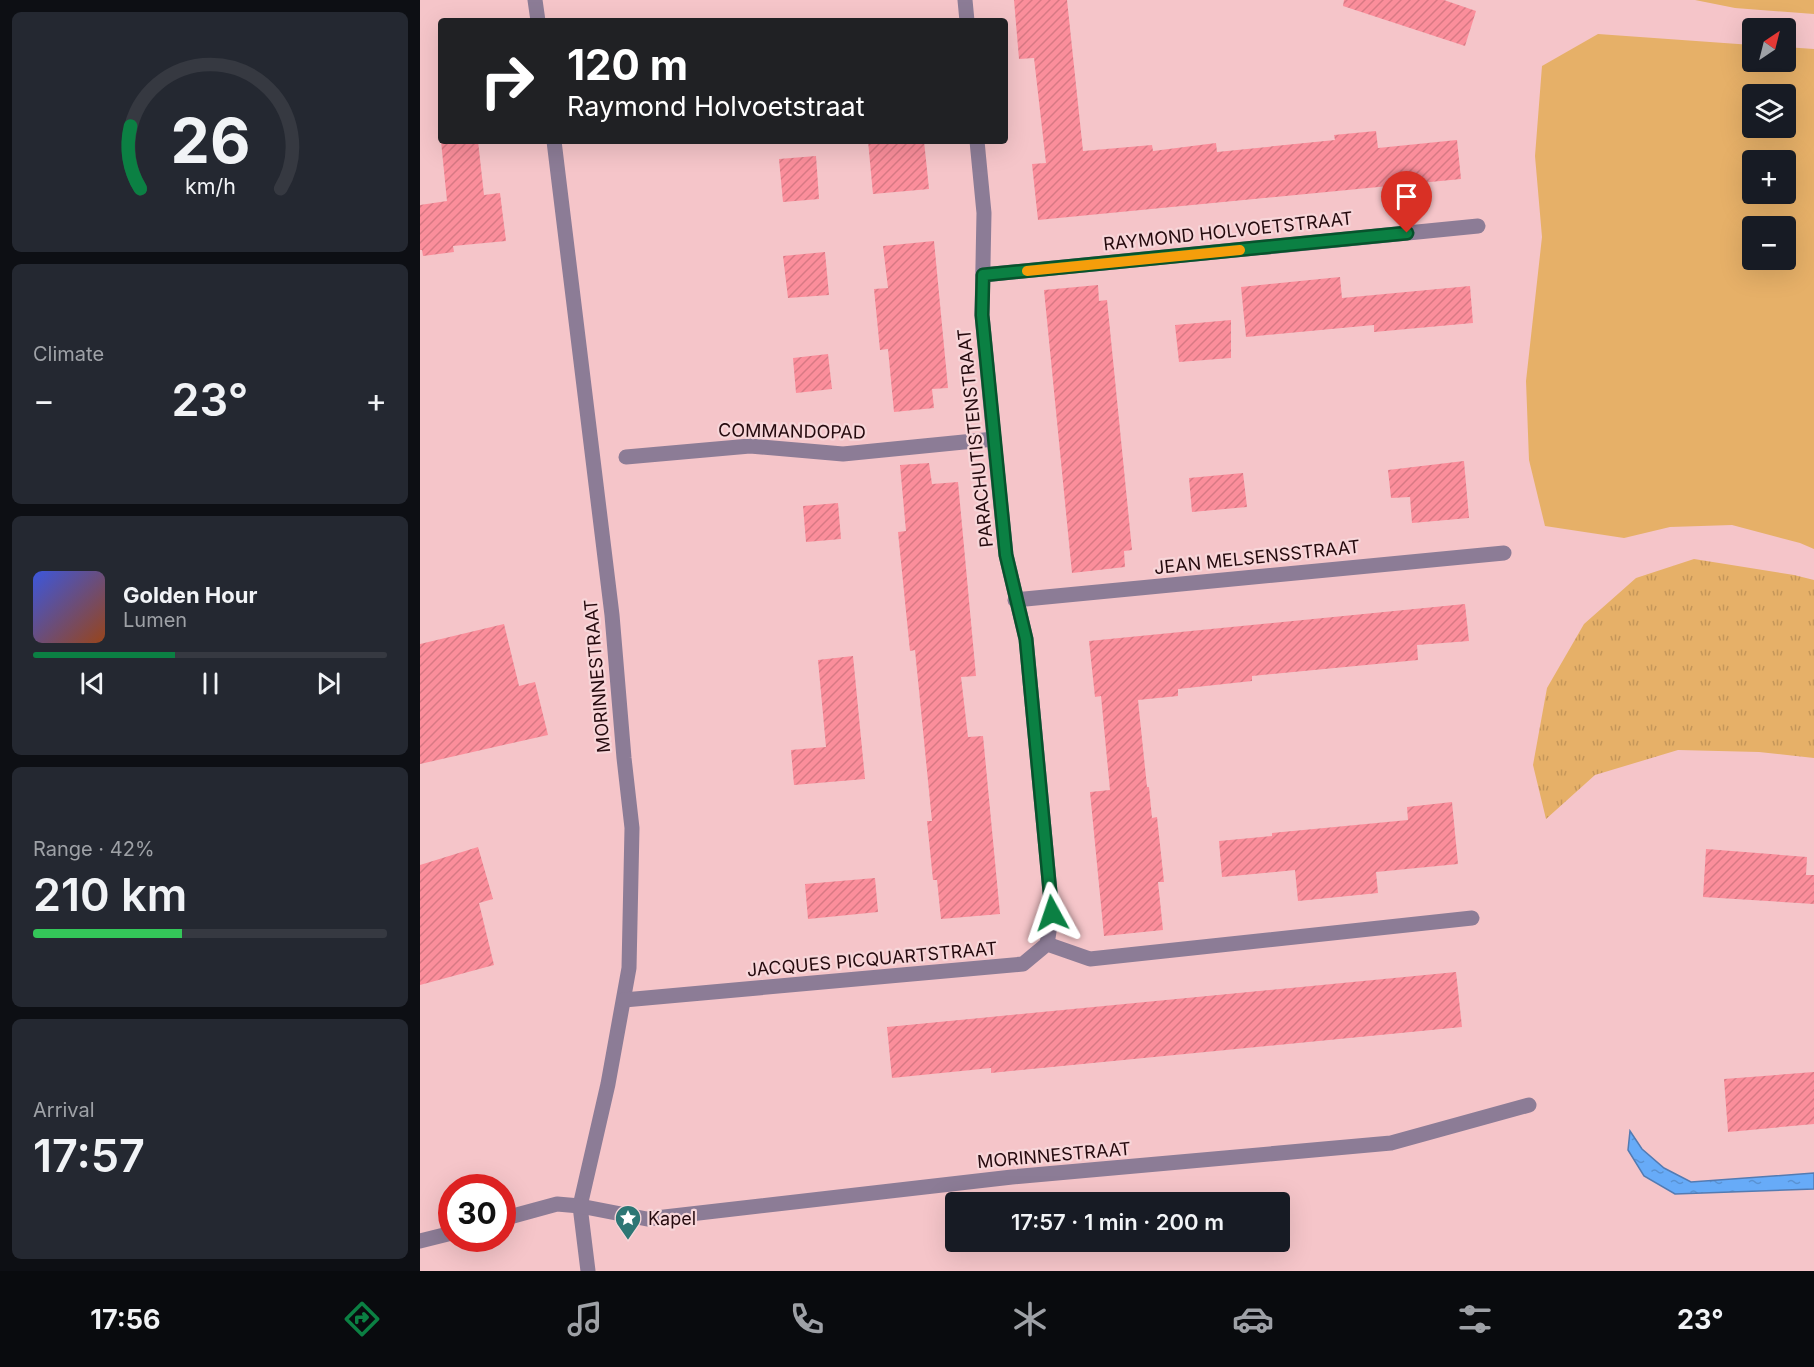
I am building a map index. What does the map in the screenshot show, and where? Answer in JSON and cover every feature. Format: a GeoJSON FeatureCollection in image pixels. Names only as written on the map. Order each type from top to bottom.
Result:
{"type":"FeatureCollection","features":[{"type":"Feature","properties":{"kind":"street"},"geometry":{"type":"LineString","coordinates":[[535,0],[538,18]]}},
{"type":"Feature","properties":{"kind":"street"},"geometry":{"type":"LineString","coordinates":[[965,0],[967,18]]}},
{"type":"Feature","properties":{"kind":"street","name":"MORINNESTRAAT"},"geometry":{"type":"LineString","coordinates":[[554,144],[612,615],[632,828],[629,968],[608,1084],[580,1206],[588,1271]]}},
{"type":"Feature","properties":{"kind":"street","name":"PARACHUTISTENSTRAAT"},"geometry":{"type":"LineString","coordinates":[[977,144],[984,213],[982,315],[1006,555],[1026,639],[1033,702],[1052,913],[1047,944]]}},
{"type":"Feature","properties":{"kind":"street","name":"RAYMOND HOLVOETSTRAAT"},"geometry":{"type":"LineString","coordinates":[[983,275],[1478,226]]}},
{"type":"Feature","properties":{"kind":"street","name":"COMMANDOPAD"},"geometry":{"type":"LineString","coordinates":[[626,457],[750,446],[843,454],[994,439]]}},
{"type":"Feature","properties":{"kind":"street","name":"JEAN MELSENSSTRAAT"},"geometry":{"type":"LineString","coordinates":[[1015,600],[1504,553]]}},
{"type":"Feature","properties":{"kind":"street"},"geometry":{"type":"LineString","coordinates":[[1047,944],[1090,959],[1472,918]]}},
{"type":"Feature","properties":{"kind":"street","name":"JACQUES PICQUARTSTRAAT"},"geometry":{"type":"LineString","coordinates":[[624,1000],[1023,964],[1047,944]]}},
{"type":"Feature","properties":{"kind":"street","name":"MORINNESTRAAT"},"geometry":{"type":"LineString","coordinates":[[580,1206],[647,1219],[1012,1177],[1391,1143],[1529,1105]]}},
{"type":"Feature","properties":{"kind":"street"},"geometry":{"type":"LineString","coordinates":[[516,1215],[557,1204],[580,1206]]}},
{"type":"Feature","properties":{"kind":"street"},"geometry":{"type":"LineString","coordinates":[[420,1241],[438,1236]]}},
{"type":"Feature","properties":{"kind":"green space"},"geometry":{"type":"Polygon","coordinates":[[[1695,0],[1814,0],[1814,14],[1735,8],[1695,0]]]}},
{"type":"Feature","properties":{"kind":"green space"},"geometry":{"type":"Polygon","coordinates":[[[1598,34],[1742,44],[1742,72],[1796,72],[1796,48],[1814,49],[1814,549],[1800,543],[1732,525],[1670,527],[1624,538],[1545,526],[1529,460],[1526,381],[1542,237],[1535,156],[1542,66],[1598,34]]]}},
{"type":"Feature","properties":{"kind":"green space"},"geometry":{"type":"Polygon","coordinates":[[[1694,559],[1814,580],[1814,758],[1759,752],[1678,750],[1595,775],[1546,819],[1533,765],[1547,688],[1584,624],[1636,578],[1694,559]]]}},
{"type":"Feature","properties":{"kind":"water"},"geometry":{"type":"Polygon","coordinates":[[[1630,1131],[1642,1149],[1664,1168],[1691,1182],[1814,1173],[1814,1189],[1675,1194],[1644,1176],[1628,1150],[1630,1131]]]}},
{"type":"Feature","properties":{"kind":"building"},"geometry":{"type":"Polygon","coordinates":[[[1014,0],[1067,0],[1083,151],[1152,145],[1153,151],[1216,143],[1217,152],[1335,140],[1334,135],[1376,131],[1378,148],[1457,140],[1461,179],[1038,220],[1032,164],[1046,163],[1034,58],[1019,59],[1014,0]]]}},
{"type":"Feature","properties":{"kind":"building"},"geometry":{"type":"Polygon","coordinates":[[[1344,0],[1444,0],[1476,11],[1465,46],[1343,6],[1344,0]]]}},
{"type":"Feature","properties":{"kind":"building"},"geometry":{"type":"Polygon","coordinates":[[[441,144],[478,144],[484,195],[500,193],[506,241],[453,246],[454,252],[423,256],[420,250],[420,205],[447,201],[441,144]]]}},
{"type":"Feature","properties":{"kind":"building"},"geometry":{"type":"Polygon","coordinates":[[[868,144],[924,144],[929,189],[873,194],[868,144]]]}},
{"type":"Feature","properties":{"kind":"building"},"geometry":{"type":"Polygon","coordinates":[[[816,156],[819,199],[783,202],[779,159],[816,156]]]}},
{"type":"Feature","properties":{"kind":"building"},"geometry":{"type":"Polygon","coordinates":[[[934,241],[948,388],[932,389],[934,408],[894,412],[888,349],[880,350],[874,289],[888,288],[883,246],[934,241]]]}},
{"type":"Feature","properties":{"kind":"building"},"geometry":{"type":"Polygon","coordinates":[[[825,252],[829,295],[788,298],[783,256],[825,252]]]}},
{"type":"Feature","properties":{"kind":"building"},"geometry":{"type":"Polygon","coordinates":[[[1340,277],[1342,298],[1470,286],[1473,323],[1374,332],[1374,325],[1246,337],[1241,287],[1340,277]]]}},
{"type":"Feature","properties":{"kind":"building"},"geometry":{"type":"Polygon","coordinates":[[[1098,285],[1099,301],[1107,300],[1132,550],[1124,551],[1125,567],[1072,573],[1044,290],[1098,285]]]}},
{"type":"Feature","properties":{"kind":"building"},"geometry":{"type":"Polygon","coordinates":[[[1231,320],[1231,358],[1179,362],[1175,325],[1231,320]]]}},
{"type":"Feature","properties":{"kind":"building"},"geometry":{"type":"Polygon","coordinates":[[[828,354],[832,389],[796,393],[793,358],[828,354]]]}},
{"type":"Feature","properties":{"kind":"building"},"geometry":{"type":"Polygon","coordinates":[[[1464,461],[1469,518],[1412,523],[1410,497],[1391,498],[1388,470],[1464,461]]]}},
{"type":"Feature","properties":{"kind":"building"},"geometry":{"type":"Polygon","coordinates":[[[929,463],[932,484],[958,482],[976,676],[961,677],[968,737],[983,736],[1000,914],[941,919],[937,880],[933,880],[927,821],[932,821],[915,650],[910,651],[898,532],[906,531],[900,465],[929,463]]]}},
{"type":"Feature","properties":{"kind":"building"},"geometry":{"type":"Polygon","coordinates":[[[1243,473],[1247,507],[1192,512],[1189,478],[1243,473]]]}},
{"type":"Feature","properties":{"kind":"building"},"geometry":{"type":"Polygon","coordinates":[[[838,503],[841,539],[806,542],[803,506],[838,503]]]}},
{"type":"Feature","properties":{"kind":"building"},"geometry":{"type":"Polygon","coordinates":[[[1465,604],[1469,641],[1417,645],[1418,660],[1252,676],[1252,681],[1178,689],[1178,696],[1138,700],[1152,818],[1157,817],[1164,882],[1158,882],[1163,930],[1104,936],[1090,792],[1110,790],[1101,696],[1095,697],[1089,641],[1465,604]]]}},
{"type":"Feature","properties":{"kind":"building"},"geometry":{"type":"Polygon","coordinates":[[[504,624],[519,686],[535,682],[548,735],[420,764],[420,644],[504,624]]]}},
{"type":"Feature","properties":{"kind":"building"},"geometry":{"type":"Polygon","coordinates":[[[853,656],[865,779],[794,785],[791,750],[826,747],[818,660],[853,656]]]}},
{"type":"Feature","properties":{"kind":"building"},"geometry":{"type":"Polygon","coordinates":[[[1452,802],[1458,864],[1376,872],[1378,893],[1298,901],[1295,870],[1222,877],[1219,841],[1272,836],[1272,833],[1408,820],[1407,807],[1452,802]]]}},
{"type":"Feature","properties":{"kind":"building"},"geometry":{"type":"Polygon","coordinates":[[[478,847],[493,899],[479,903],[494,965],[420,985],[420,865],[478,847]]]}},
{"type":"Feature","properties":{"kind":"building"},"geometry":{"type":"Polygon","coordinates":[[[1706,849],[1807,857],[1806,875],[1814,875],[1814,904],[1703,897],[1706,849]]]}},
{"type":"Feature","properties":{"kind":"building"},"geometry":{"type":"Polygon","coordinates":[[[875,878],[878,912],[808,919],[805,884],[875,878]]]}},
{"type":"Feature","properties":{"kind":"building"},"geometry":{"type":"Polygon","coordinates":[[[1456,972],[1462,1027],[991,1073],[991,1068],[892,1078],[887,1027],[1456,972]]]}},
{"type":"Feature","properties":{"kind":"building"},"geometry":{"type":"Polygon","coordinates":[[[1814,1072],[1814,1124],[1728,1132],[1724,1079],[1814,1072]]]}},
{"type":"Feature","properties":{"kind":"slow traffic"},"geometry":{"type":"LineString","coordinates":[[1027,271],[1240,250]]}},
{"type":"Feature","properties":{"kind":"place","name":"Kapel"},"geometry":{"type":"Point","coordinates":[628,1241]}},
{"type":"Feature","properties":{"kind":"route"},"geometry":{"type":"LineString","coordinates":[[1052,913],[1026,639],[1006,555],[982,315],[983,275],[1407,233]]}}]}
